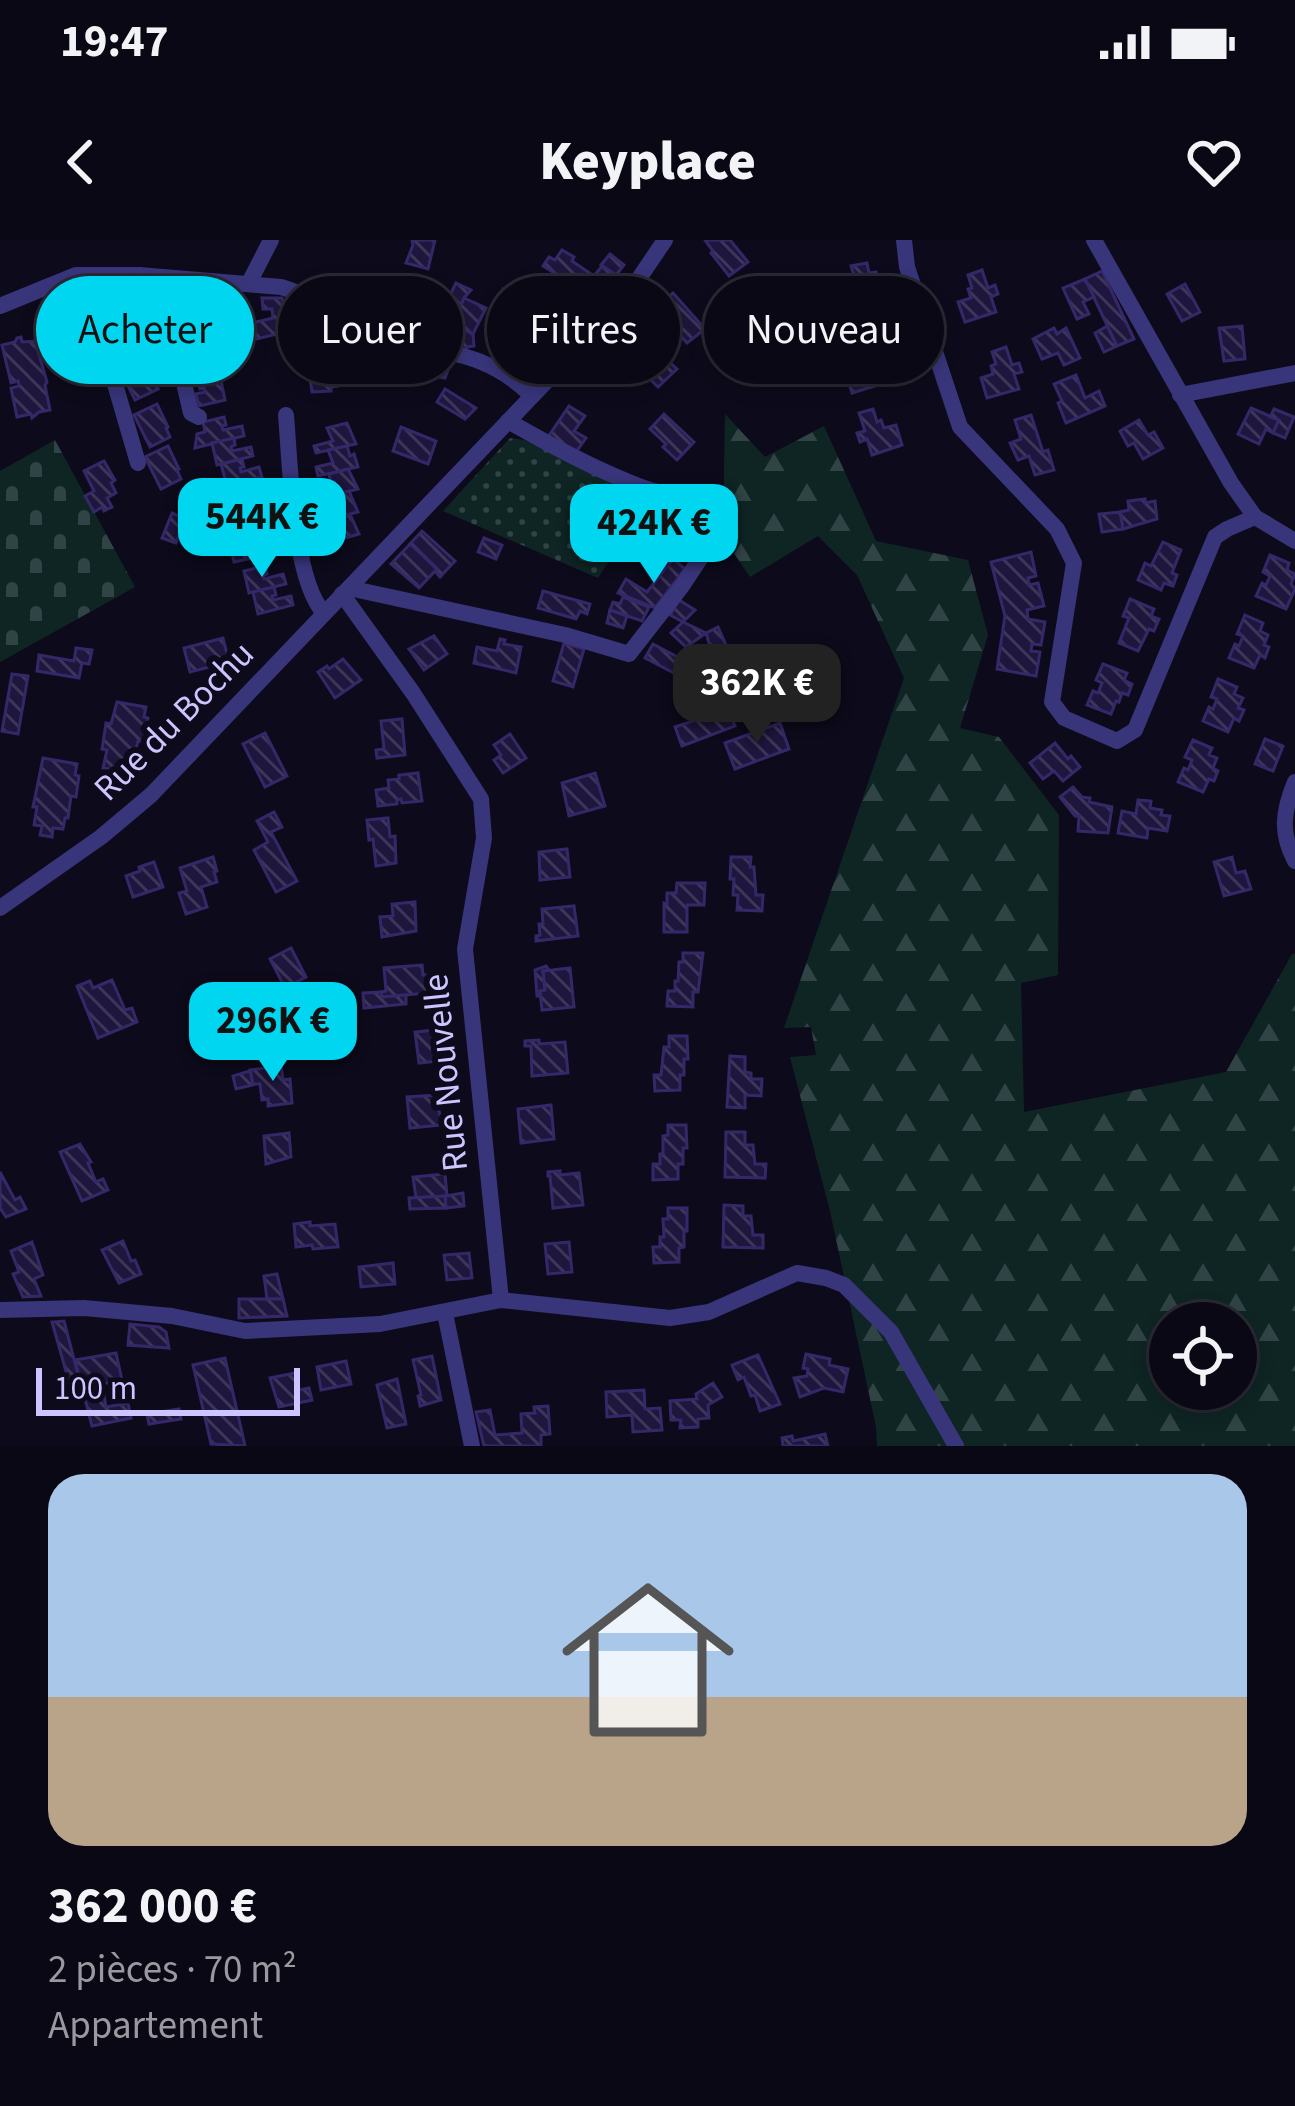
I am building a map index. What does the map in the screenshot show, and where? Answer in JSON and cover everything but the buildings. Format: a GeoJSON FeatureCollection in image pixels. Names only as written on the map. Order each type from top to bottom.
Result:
{"type":"FeatureCollection","features":[{"type":"Feature","properties":{"kind":"street"},"geometry":{"type":"LineString","coordinates":[[253,276],[271,240]]}},
{"type":"Feature","properties":{"kind":"street","name":"Rue du Bochu"},"geometry":{"type":"LineString","coordinates":[[0,908],[151,796],[625,299],[665,240]]}},
{"type":"Feature","properties":{"kind":"street"},"geometry":{"type":"LineString","coordinates":[[904,240],[907,267],[960,427],[1057,529],[1074,562],[1052,702],[1064,718],[1117,741],[1136,730],[1215,537],[1255,517]]}},
{"type":"Feature","properties":{"kind":"street"},"geometry":{"type":"LineString","coordinates":[[1094,240],[1231,483],[1255,517],[1295,541]]}},
{"type":"Feature","properties":{"kind":"street"},"geometry":{"type":"LineString","coordinates":[[0,306],[76,275],[146,276]]}},
{"type":"Feature","properties":{"kind":"street"},"geometry":{"type":"LineString","coordinates":[[138,463],[110,367],[152,335],[140,275]]}},
{"type":"Feature","properties":{"kind":"street"},"geometry":{"type":"LineString","coordinates":[[254,284],[304,293],[365,331],[490,363],[532,396]]}},
{"type":"Feature","properties":{"kind":"street"},"geometry":{"type":"LineString","coordinates":[[1180,395],[1295,373]]}},
{"type":"Feature","properties":{"kind":"street"},"geometry":{"type":"LineString","coordinates":[[183,384],[190,413],[199,417]]}},
{"type":"Feature","properties":{"kind":"street"},"geometry":{"type":"LineString","coordinates":[[286,415],[295,526],[314,603],[324,614]]}},
{"type":"Feature","properties":{"kind":"street"},"geometry":{"type":"LineString","coordinates":[[346,591],[566,635],[629,654],[715,536],[711,516],[700,504],[627,482],[508,421]]}},
{"type":"Feature","properties":{"kind":"street","name":"Rue Nouvelle"},"geometry":{"type":"LineString","coordinates":[[346,591],[481,799],[484,838],[464,949],[501,1300]]}},
{"type":"Feature","properties":{"kind":"street"},"geometry":{"type":"LineString","coordinates":[[1295,782],[1283,826],[1295,861]]}},
{"type":"Feature","properties":{"kind":"street"},"geometry":{"type":"LineString","coordinates":[[0,1310],[106,1310],[172,1316],[245,1331],[380,1324],[501,1300],[670,1318],[709,1312],[796,1273],[844,1285],[891,1333],[956,1446]]}},
{"type":"Feature","properties":{"kind":"street"},"geometry":{"type":"LineString","coordinates":[[445,1313],[472,1446]]}},
{"type":"Feature","properties":{"kind":"green space"},"geometry":{"type":"Polygon","coordinates":[[[725,414],[765,457],[824,426],[876,541],[968,560],[988,635],[960,728],[999,737],[1059,815],[1058,975],[1021,983],[1024,1112],[1226,1072],[1295,954],[1295,1446],[877,1446],[830,1211],[790,1057],[816,1055],[811,1027],[784,1028],[904,678],[857,575],[818,536],[750,577],[723,537],[725,414]]]}},
{"type":"Feature","properties":{"kind":"green space"},"geometry":{"type":"Polygon","coordinates":[[[510,438],[651,497],[598,578],[443,511],[510,438]]]}},
{"type":"Feature","properties":{"kind":"green space"},"geometry":{"type":"Polygon","coordinates":[[[55,440],[135,587],[0,662],[0,471],[55,440]]]}}]}
